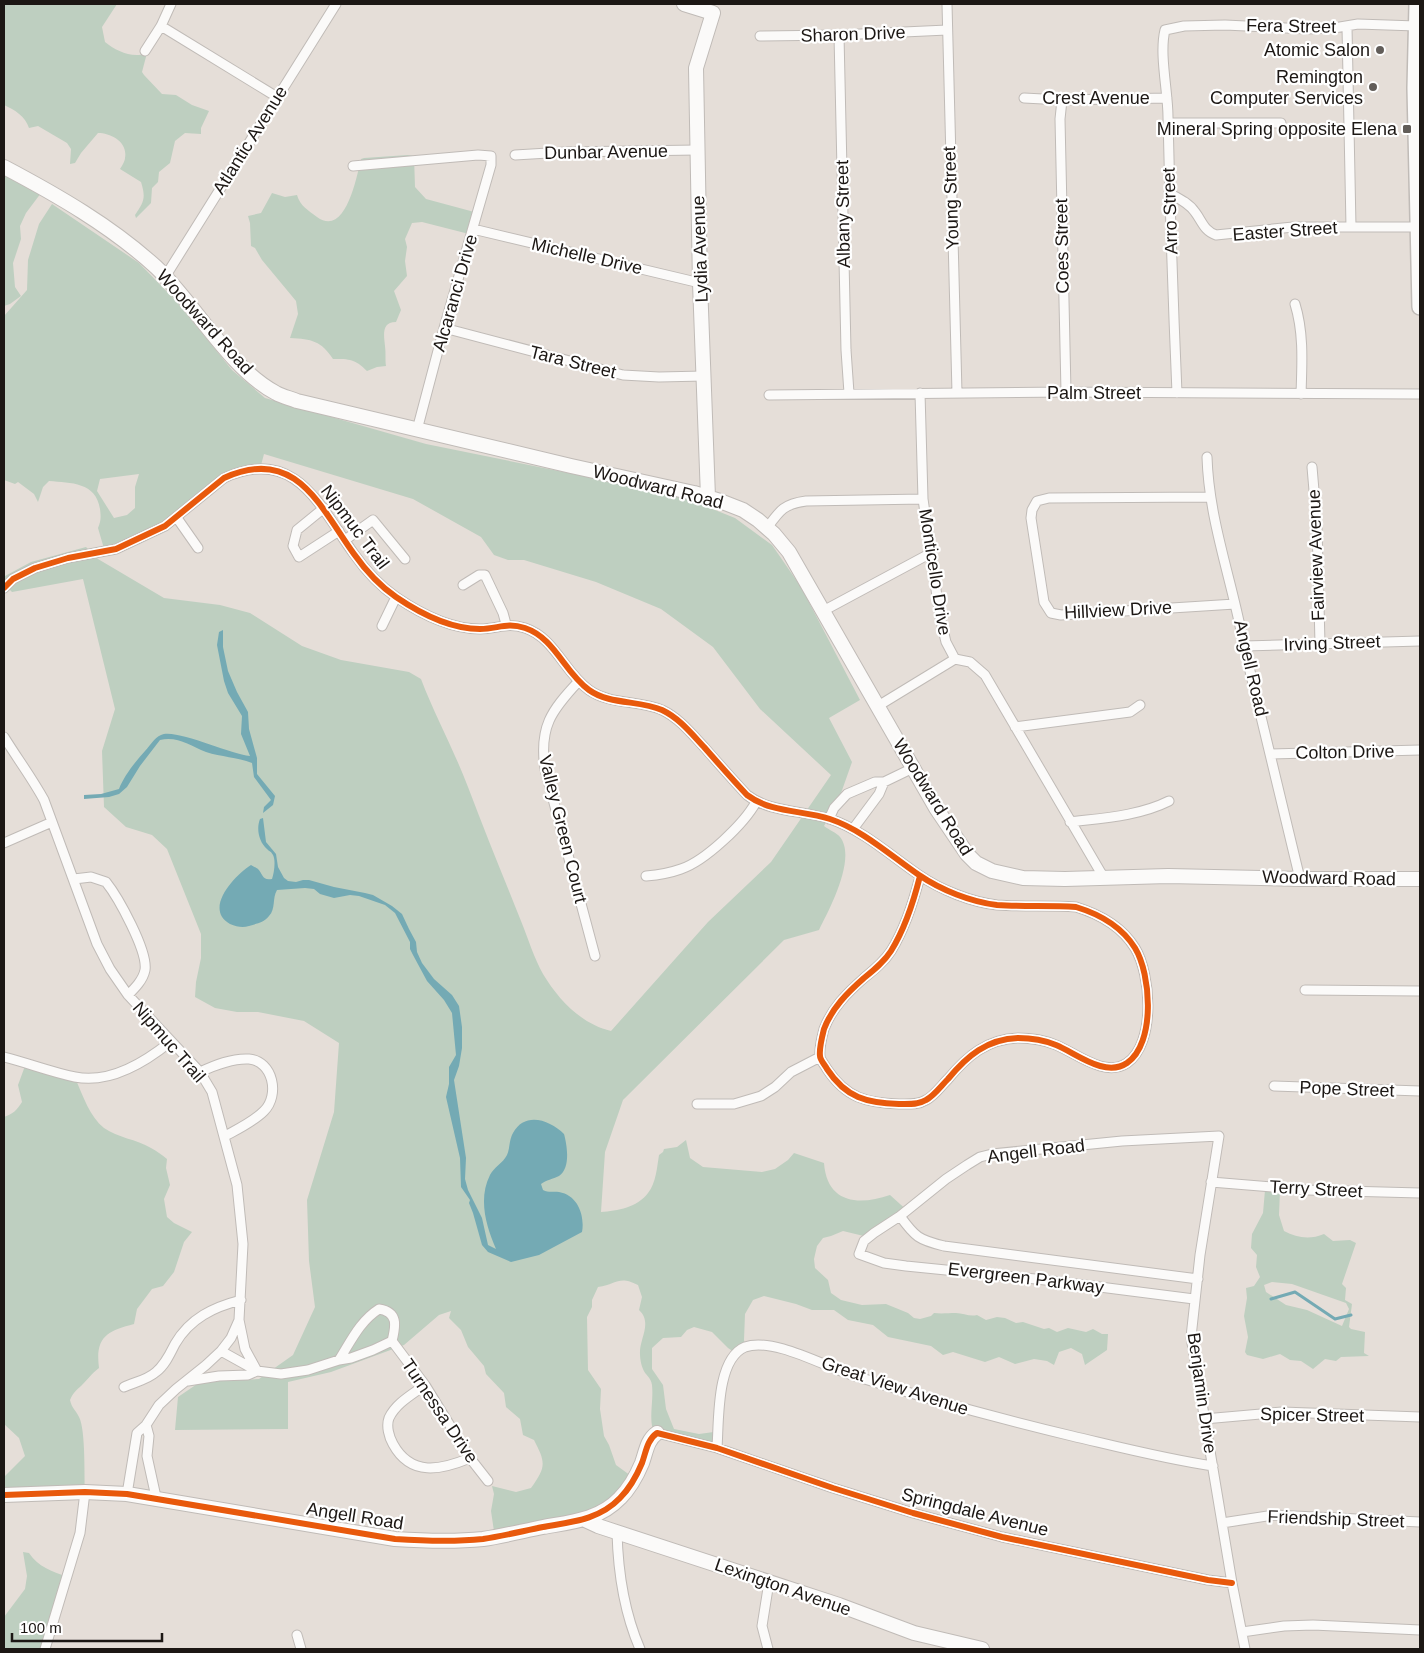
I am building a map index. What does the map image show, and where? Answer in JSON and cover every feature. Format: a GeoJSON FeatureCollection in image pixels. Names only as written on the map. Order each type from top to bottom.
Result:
{"type":"FeatureCollection","features":[{"type":"Feature","properties":{"kind":"main road"},"geometry":{"type":"LineString","coordinates":[[1418,6],[1416,26],[1420,307]]}},
{"type":"Feature","properties":{"kind":"street"},"geometry":{"type":"LineString","coordinates":[[146,51],[161,26],[171,4]]}},
{"type":"Feature","properties":{"kind":"street","name":"Atlantic Avenue"},"geometry":{"type":"LineString","coordinates":[[166,277],[336,4]]}},
{"type":"Feature","properties":{"kind":"street"},"geometry":{"type":"LineString","coordinates":[[684,4],[714,8]]}},
{"type":"Feature","properties":{"kind":"street","name":"Young Street"},"geometry":{"type":"LineString","coordinates":[[947,4],[957,393]]}},
{"type":"Feature","properties":{"kind":"street","name":"Lydia Avenue"},"geometry":{"type":"LineString","coordinates":[[708,497],[700,283],[696,68],[714,8]]}},
{"type":"Feature","properties":{"kind":"street","name":"Fera Street"},"geometry":{"type":"LineString","coordinates":[[1166,30],[1175,27],[1215,25],[1290,28],[1347,27],[1358,24],[1416,26]]}},
{"type":"Feature","properties":{"kind":"street"},"geometry":{"type":"LineString","coordinates":[[161,26],[277,97]]}},
{"type":"Feature","properties":{"kind":"street"},"geometry":{"type":"LineString","coordinates":[[1347,27],[1351,227]]}},
{"type":"Feature","properties":{"kind":"street","name":"Sharon Drive"},"geometry":{"type":"LineString","coordinates":[[760,36],[839,35],[947,30]]}},
{"type":"Feature","properties":{"kind":"street","name":"Arro Street"},"geometry":{"type":"LineString","coordinates":[[1166,30],[1163,42],[1168,123],[1177,393]]}},
{"type":"Feature","properties":{"kind":"street","name":"Albany Street"},"geometry":{"type":"LineString","coordinates":[[839,35],[846,350],[849,393]]}},
{"type":"Feature","properties":{"kind":"street","name":"Crest Avenue"},"geometry":{"type":"LineString","coordinates":[[1024,98],[1062,100],[1167,98]]}},
{"type":"Feature","properties":{"kind":"street","name":"Coes Street"},"geometry":{"type":"LineString","coordinates":[[1062,100],[1060,119],[1066,392]]}},
{"type":"Feature","properties":{"kind":"street"},"geometry":{"type":"LineString","coordinates":[[1168,123],[1282,123]]}},
{"type":"Feature","properties":{"kind":"street","name":"Dunbar Avenue"},"geometry":{"type":"LineString","coordinates":[[515,155],[565,152],[697,150]]}},
{"type":"Feature","properties":{"kind":"street","name":"Alcaranci Drive"},"geometry":{"type":"LineString","coordinates":[[354,166],[469,156],[491,156],[491,165],[417,430]]}},
{"type":"Feature","properties":{"kind":"street","name":"Woodward Road"},"geometry":{"type":"LineString","coordinates":[[4,166],[74,206],[142,255],[166,277],[194,308],[236,361],[270,389],[281,395],[297,401],[417,430],[708,497],[743,510],[774,534],[788,552],[945,822],[967,854],[976,863],[992,871],[1023,878],[1168,876],[1420,879]]}},
{"type":"Feature","properties":{"kind":"street","name":"Easter Street"},"geometry":{"type":"LineString","coordinates":[[1169,193],[1188,205],[1207,230],[1216,235],[1274,228],[1418,227]]}},
{"type":"Feature","properties":{"kind":"street","name":"Michelle Drive"},"geometry":{"type":"LineString","coordinates":[[473,229],[700,283]]}},
{"type":"Feature","properties":{"kind":"street"},"geometry":{"type":"LineString","coordinates":[[1295,304],[1300,319],[1302,394]]}},
{"type":"Feature","properties":{"kind":"street","name":"Tara Street"},"geometry":{"type":"LineString","coordinates":[[444,328],[623,375],[659,377],[704,376]]}},
{"type":"Feature","properties":{"kind":"street","name":"Palm Street"},"geometry":{"type":"LineString","coordinates":[[769,395],[1066,392],[1420,394]]}},
{"type":"Feature","properties":{"kind":"street","name":"Monticello Drive"},"geometry":{"type":"LineString","coordinates":[[920,393],[923,499],[940,617],[946,642],[955,659],[970,662],[985,675],[1104,878]]}},
{"type":"Feature","properties":{"kind":"street","name":"Angell Road"},"geometry":{"type":"LineString","coordinates":[[1207,457],[1212,514],[1300,879]]}},
{"type":"Feature","properties":{"kind":"street","name":"Fairview Avenue"},"geometry":{"type":"LineString","coordinates":[[1312,467],[1317,526],[1320,644]]}},
{"type":"Feature","properties":{"kind":"street","name":"Nipmuc Trail"},"geometry":{"type":"LineString","coordinates":[[4,587],[13,579],[35,568],[68,558],[116,548],[165,526],[224,478],[244,470],[275,471],[292,477],[310,492],[324,508],[371,576],[396,597],[434,619],[457,627],[482,629],[506,624],[524,628],[540,636],[547,640],[578,682],[591,692],[607,698],[654,707],[676,718],[694,735],[747,795],[756,802],[829,819],[852,829],[920,876],[966,898],[997,905],[1076,907],[1089,910],[1114,925],[1134,947],[1142,961],[1148,1008],[1147,1026],[1135,1054],[1128,1063],[1116,1068],[1096,1064],[1055,1044],[1040,1040],[1016,1038],[999,1041],[973,1052],[938,1091],[926,1101],[914,1104],[880,1103],[859,1098],[846,1090],[838,1083],[820,1056]]}},
{"type":"Feature","properties":{"kind":"street","name":"Hillview Drive"},"geometry":{"type":"LineString","coordinates":[[1210,497],[1049,498],[1037,501],[1032,510],[1031,518],[1044,602],[1050,612],[1061,615],[1235,604]]}},
{"type":"Feature","properties":{"kind":"street"},"geometry":{"type":"LineString","coordinates":[[767,528],[784,507],[791,503],[806,501],[923,499]]}},
{"type":"Feature","properties":{"kind":"street"},"geometry":{"type":"LineString","coordinates":[[324,508],[297,530],[293,546],[299,558],[339,531]]}},
{"type":"Feature","properties":{"kind":"street"},"geometry":{"type":"LineString","coordinates":[[176,518],[198,548]]}},
{"type":"Feature","properties":{"kind":"street"},"geometry":{"type":"LineString","coordinates":[[345,540],[373,520],[405,559]]}},
{"type":"Feature","properties":{"kind":"street"},"geometry":{"type":"LineString","coordinates":[[823,611],[931,553]]}},
{"type":"Feature","properties":{"kind":"street"},"geometry":{"type":"LineString","coordinates":[[463,585],[479,575],[485,576],[503,613],[506,624]]}},
{"type":"Feature","properties":{"kind":"street"},"geometry":{"type":"LineString","coordinates":[[382,626],[396,597]]}},
{"type":"Feature","properties":{"kind":"street","name":"Irving Street"},"geometry":{"type":"LineString","coordinates":[[1244,646],[1420,641]]}},
{"type":"Feature","properties":{"kind":"street"},"geometry":{"type":"LineString","coordinates":[[878,706],[955,659]]}},
{"type":"Feature","properties":{"kind":"street","name":"Valley Green Court"},"geometry":{"type":"LineString","coordinates":[[578,682],[549,718],[544,735],[542,754],[544,769],[595,956]]}},
{"type":"Feature","properties":{"kind":"street"},"geometry":{"type":"LineString","coordinates":[[1015,727],[1130,712],[1140,705]]}},
{"type":"Feature","properties":{"kind":"street","name":"Nipmuc Trail"},"geometry":{"type":"LineString","coordinates":[[5,741],[33,779],[44,800],[97,944],[110,969],[128,996],[200,1072],[212,1092],[237,1185],[243,1244],[239,1320],[221,1351],[188,1381],[176,1389],[137,1433],[127,1494]]}},
{"type":"Feature","properties":{"kind":"street","name":"Colton Drive"},"geometry":{"type":"LineString","coordinates":[[1271,754],[1420,750]]}},
{"type":"Feature","properties":{"kind":"street"},"geometry":{"type":"LineString","coordinates":[[829,819],[834,808],[847,794],[875,782],[884,782],[913,768]]}},
{"type":"Feature","properties":{"kind":"street"},"geometry":{"type":"LineString","coordinates":[[852,829],[879,794],[884,782]]}},
{"type":"Feature","properties":{"kind":"street"},"geometry":{"type":"LineString","coordinates":[[1070,822],[1125,815],[1169,801]]}},
{"type":"Feature","properties":{"kind":"street"},"geometry":{"type":"LineString","coordinates":[[646,876],[667,873],[692,864],[736,828],[751,812],[756,802]]}},
{"type":"Feature","properties":{"kind":"street"},"geometry":{"type":"LineString","coordinates":[[4,843],[52,822]]}},
{"type":"Feature","properties":{"kind":"street"},"geometry":{"type":"LineString","coordinates":[[697,1104],[734,1104],[761,1096],[775,1087],[791,1072],[820,1056],[822,1036],[835,1008],[844,997],[879,966],[891,951],[915,896],[920,876]]}},
{"type":"Feature","properties":{"kind":"street"},"geometry":{"type":"LineString","coordinates":[[74,879],[91,877],[106,882],[139,941],[143,952],[145,969],[142,978],[128,996]]}},
{"type":"Feature","properties":{"kind":"street"},"geometry":{"type":"LineString","coordinates":[[1305,990],[1420,991]]}},
{"type":"Feature","properties":{"kind":"street"},"geometry":{"type":"LineString","coordinates":[[4,1057],[76,1077],[88,1078],[125,1072],[151,1058],[170,1042]]}},
{"type":"Feature","properties":{"kind":"street"},"geometry":{"type":"LineString","coordinates":[[200,1072],[220,1063],[250,1059],[262,1064],[269,1073],[273,1083],[270,1103],[265,1110],[251,1121],[225,1136]]}},
{"type":"Feature","properties":{"kind":"street","name":"Pope Street"},"geometry":{"type":"LineString","coordinates":[[1274,1086],[1420,1092]]}},
{"type":"Feature","properties":{"kind":"street","name":"Angell Road"},"geometry":{"type":"LineString","coordinates":[[859,1254],[864,1241],[967,1165],[992,1154],[1122,1141],[1220,1136]]}},
{"type":"Feature","properties":{"kind":"street","name":"Benjamin Drive"},"geometry":{"type":"LineString","coordinates":[[1220,1136],[1211,1182],[1190,1337],[1245,1649]]}},
{"type":"Feature","properties":{"kind":"street","name":"Terry Street"},"geometry":{"type":"LineString","coordinates":[[1211,1182],[1307,1190],[1420,1193]]}},
{"type":"Feature","properties":{"kind":"street","name":"Evergreen Parkway"},"geometry":{"type":"LineString","coordinates":[[900,1216],[911,1232],[924,1242],[1198,1278]]}},
{"type":"Feature","properties":{"kind":"street","name":"Evergreen Parkway"},"geometry":{"type":"LineString","coordinates":[[859,1254],[876,1261],[906,1266],[1044,1280],[1194,1299]]}},
{"type":"Feature","properties":{"kind":"street"},"geometry":{"type":"LineString","coordinates":[[124,1387],[147,1378],[162,1366],[182,1333],[205,1313],[222,1305],[241,1300]]}},
{"type":"Feature","properties":{"kind":"street"},"geometry":{"type":"LineString","coordinates":[[221,1351],[257,1371],[281,1374],[294,1373],[308,1370],[373,1350],[392,1341],[395,1328],[393,1316],[386,1310],[379,1309],[370,1315],[360,1325],[339,1360]]}},
{"type":"Feature","properties":{"kind":"street"},"geometry":{"type":"LineString","coordinates":[[239,1320],[245,1349],[257,1371]]}},
{"type":"Feature","properties":{"kind":"street","name":"Turnessa Drive"},"geometry":{"type":"LineString","coordinates":[[392,1341],[426,1384],[470,1458],[488,1481]]}},
{"type":"Feature","properties":{"kind":"street","name":"Great View Avenue"},"geometry":{"type":"LineString","coordinates":[[717,1448],[723,1379],[728,1363],[735,1353],[744,1348],[765,1344],[911,1394],[1112,1445],[1213,1466]]}},
{"type":"Feature","properties":{"kind":"street"},"geometry":{"type":"LineString","coordinates":[[188,1381],[219,1376],[248,1375],[257,1371]]}},
{"type":"Feature","properties":{"kind":"street"},"geometry":{"type":"LineString","coordinates":[[426,1384],[403,1401],[390,1417],[388,1424],[389,1433],[396,1450],[403,1459],[425,1468],[439,1469],[470,1458]]}},
{"type":"Feature","properties":{"kind":"street","name":"Spicer Street"},"geometry":{"type":"LineString","coordinates":[[1204,1418],[1282,1412],[1420,1417]]}},
{"type":"Feature","properties":{"kind":"street"},"geometry":{"type":"LineString","coordinates":[[146,1425],[149,1436],[148,1456],[156,1497]]}},
{"type":"Feature","properties":{"kind":"street"},"geometry":{"type":"LineString","coordinates":[[657,1433],[717,1448]]}},
{"type":"Feature","properties":{"kind":"street","name":"Angell Road"},"geometry":{"type":"LineString","coordinates":[[4,1495],[85,1492],[127,1494],[156,1497],[395,1539],[433,1541],[484,1538],[585,1520],[605,1510],[620,1498],[633,1481],[652,1436],[657,1433]]}},
{"type":"Feature","properties":{"kind":"street","name":"Springdale Avenue"},"geometry":{"type":"LineString","coordinates":[[717,1448],[895,1508],[1002,1537],[1199,1578],[1232,1583]]}},
{"type":"Feature","properties":{"kind":"street"},"geometry":{"type":"LineString","coordinates":[[45,1649],[80,1533],[85,1492]]}},
{"type":"Feature","properties":{"kind":"street","name":"Friendship Street"},"geometry":{"type":"LineString","coordinates":[[1222,1523],[1274,1515],[1420,1522]]}},
{"type":"Feature","properties":{"kind":"street","name":"Lexington Avenue"},"geometry":{"type":"LineString","coordinates":[[585,1520],[839,1605],[914,1633],[982,1649]]}},
{"type":"Feature","properties":{"kind":"street"},"geometry":{"type":"LineString","coordinates":[[617,1532],[622,1588],[629,1618],[640,1649]]}},
{"type":"Feature","properties":{"kind":"street"},"geometry":{"type":"LineString","coordinates":[[768,1649],[762,1626],[769,1582]]}},
{"type":"Feature","properties":{"kind":"street"},"geometry":{"type":"LineString","coordinates":[[1242,1632],[1313,1624],[1420,1630]]}},
{"type":"Feature","properties":{"kind":"street"},"geometry":{"type":"LineString","coordinates":[[297,1635],[301,1649]]}},
{"type":"Feature","properties":{"kind":"green space"},"geometry":{"type":"Polygon","coordinates":[[[4,4],[117,4],[102,27],[105,42],[130,55],[147,53],[142,72],[162,94],[176,95],[192,105],[209,111],[201,128],[201,134],[185,133],[175,141],[170,163],[159,172],[158,182],[152,188],[151,203],[136,218],[135,215],[144,196],[143,187],[141,182],[120,169],[124,161],[125,152],[124,147],[118,140],[103,133],[98,133],[75,163],[70,164],[71,149],[67,143],[38,126],[29,128],[19,114],[4,105],[4,4]]]}},
{"type":"Feature","properties":{"kind":"green space"},"geometry":{"type":"Polygon","coordinates":[[[414,156],[415,187],[426,199],[478,213],[473,235],[422,222],[412,223],[405,239],[407,247],[405,261],[407,276],[394,291],[401,310],[396,322],[388,324],[384,330],[386,366],[367,371],[352,360],[333,359],[324,348],[315,342],[290,338],[298,314],[296,301],[262,260],[255,248],[251,246],[248,216],[261,213],[272,193],[285,197],[297,195],[302,205],[317,217],[327,221],[336,219],[343,212],[353,190],[361,159],[414,156]]]}},
{"type":"Feature","properties":{"kind":"green space"},"geometry":{"type":"Polygon","coordinates":[[[4,165],[44,189],[26,213],[20,226],[21,239],[13,263],[15,287],[21,296],[4,306],[4,165]]]}},
{"type":"Feature","properties":{"kind":"green space"},"geometry":{"type":"Polygon","coordinates":[[[52,204],[139,263],[176,301],[232,370],[265,398],[426,444],[608,481],[690,500],[735,518],[772,545],[801,587],[860,700],[829,718],[852,762],[840,796],[824,826],[840,837],[844,846],[845,858],[840,884],[819,930],[784,940],[623,1100],[605,1152],[601,1212],[627,1207],[644,1198],[653,1185],[659,1155],[664,1149],[677,1147],[686,1140],[690,1158],[703,1167],[762,1172],[775,1169],[794,1153],[824,1163],[826,1176],[838,1194],[856,1200],[867,1200],[890,1195],[910,1213],[872,1238],[843,1231],[823,1238],[817,1246],[814,1259],[815,1268],[828,1280],[831,1293],[841,1300],[862,1305],[886,1304],[908,1313],[914,1318],[920,1319],[931,1316],[934,1313],[956,1313],[977,1315],[986,1320],[997,1317],[1005,1318],[1016,1323],[1023,1322],[1044,1329],[1049,1328],[1057,1332],[1068,1328],[1086,1332],[1093,1329],[1102,1334],[1108,1334],[1107,1350],[1085,1365],[1082,1354],[1071,1348],[1059,1352],[1054,1365],[1047,1361],[1034,1359],[1015,1364],[999,1357],[985,1362],[953,1352],[943,1355],[931,1346],[888,1337],[873,1325],[848,1320],[834,1310],[812,1310],[764,1296],[753,1300],[745,1314],[744,1340],[746,1350],[740,1356],[728,1348],[712,1332],[694,1327],[687,1330],[681,1337],[663,1338],[652,1348],[652,1369],[663,1385],[666,1409],[674,1429],[699,1434],[721,1431],[718,1444],[656,1438],[651,1419],[652,1385],[642,1367],[640,1357],[645,1320],[639,1310],[642,1297],[638,1285],[622,1280],[598,1287],[587,1317],[588,1370],[601,1389],[600,1409],[604,1436],[616,1465],[638,1481],[619,1507],[495,1538],[491,1511],[494,1494],[492,1486],[516,1492],[531,1488],[542,1470],[541,1454],[534,1440],[523,1435],[520,1419],[506,1407],[504,1393],[486,1374],[484,1366],[468,1347],[461,1330],[449,1318],[451,1311],[439,1315],[404,1345],[331,1372],[288,1382],[288,1429],[175,1430],[178,1397],[200,1382],[259,1379],[293,1355],[315,1307],[309,1261],[307,1200],[334,1112],[339,1043],[304,1021],[258,1012],[237,1012],[215,1008],[195,997],[201,958],[201,934],[167,849],[152,835],[126,827],[104,807],[102,751],[115,709],[83,579],[12,592],[4,584],[4,575],[31,562],[86,547],[98,559],[164,598],[220,605],[250,613],[302,646],[341,660],[409,672],[421,679],[463,773],[543,974],[571,1009],[590,1023],[611,1031],[708,922],[771,862],[831,775],[760,709],[713,647],[661,609],[596,582],[524,560],[508,560],[494,555],[481,537],[413,499],[264,454],[260,469],[227,480],[184,514],[105,552],[98,528],[100,509],[98,500],[88,489],[74,484],[49,481],[43,487],[38,502],[34,494],[18,482],[15,484],[4,480],[4,316],[27,290],[28,260],[39,224],[52,204]],[[139,474],[100,479],[97,491],[114,518],[127,515],[135,508],[135,487],[139,474]]]}},
{"type":"Feature","properties":{"kind":"green space"},"geometry":{"type":"Polygon","coordinates":[[[25,1066],[76,1080],[91,1112],[104,1128],[145,1145],[167,1159],[166,1168],[170,1185],[164,1199],[167,1217],[174,1223],[192,1232],[184,1242],[174,1272],[163,1286],[152,1289],[137,1309],[134,1324],[117,1329],[101,1342],[98,1357],[99,1368],[75,1391],[70,1400],[79,1417],[83,1432],[85,1496],[4,1500],[4,1477],[25,1456],[19,1438],[4,1424],[4,1117],[15,1111],[22,1102],[18,1085],[25,1066]]]}},
{"type":"Feature","properties":{"kind":"green space"},"geometry":{"type":"Polygon","coordinates":[[[1265,1190],[1280,1191],[1279,1215],[1284,1231],[1304,1237],[1324,1234],[1333,1241],[1350,1240],[1356,1243],[1342,1284],[1346,1288],[1345,1300],[1352,1304],[1349,1327],[1365,1332],[1364,1353],[1369,1356],[1341,1357],[1336,1361],[1325,1359],[1313,1369],[1301,1361],[1290,1360],[1280,1354],[1263,1359],[1247,1355],[1245,1352],[1248,1337],[1244,1316],[1247,1298],[1246,1288],[1254,1286],[1260,1277],[1256,1267],[1257,1255],[1251,1248],[1252,1234],[1263,1213],[1265,1190]],[[1272,1282],[1264,1285],[1266,1292],[1286,1305],[1307,1310],[1342,1326],[1349,1309],[1346,1303],[1292,1284],[1272,1282]]]}},
{"type":"Feature","properties":{"kind":"green space"},"geometry":{"type":"Polygon","coordinates":[[[23,1552],[29,1553],[46,1568],[67,1577],[47,1649],[4,1649],[4,1617],[25,1589],[27,1576],[23,1552]]]}},
{"type":"Feature","properties":{"kind":"water"},"geometry":{"type":"Polygon","coordinates":[[[223,630],[223,647],[228,671],[248,712],[249,729],[257,758],[257,774],[275,796],[273,805],[263,813],[264,807],[271,800],[254,777],[252,763],[206,752],[173,739],[160,740],[127,787],[119,794],[109,797],[84,799],[84,795],[101,794],[119,789],[134,764],[154,740],[161,735],[178,735],[250,756],[241,734],[242,716],[228,693],[224,681],[217,645],[219,632],[223,630]]]}},
{"type":"Feature","properties":{"kind":"water"},"geometry":{"type":"Polygon","coordinates":[[[263,818],[266,842],[276,854],[278,867],[284,878],[288,881],[296,882],[309,880],[373,895],[392,906],[402,914],[416,942],[417,952],[422,963],[434,979],[452,995],[459,1006],[462,1048],[454,1080],[466,1158],[465,1179],[468,1190],[482,1218],[488,1245],[496,1249],[489,1231],[485,1212],[484,1193],[486,1184],[492,1172],[507,1155],[513,1133],[518,1126],[531,1120],[545,1122],[564,1134],[567,1150],[565,1168],[559,1176],[541,1184],[543,1190],[559,1192],[571,1197],[581,1213],[582,1232],[539,1255],[511,1262],[488,1252],[482,1245],[469,1203],[470,1200],[461,1187],[460,1158],[446,1097],[449,1084],[449,1067],[456,1055],[452,1013],[444,1000],[427,981],[410,949],[410,942],[395,913],[385,905],[359,896],[350,895],[334,898],[320,894],[314,889],[305,888],[277,890],[271,913],[267,918],[247,927],[230,924],[222,918],[220,910],[224,893],[244,870],[251,865],[258,869],[264,878],[272,879],[274,858],[262,843],[258,831],[260,819],[263,818]]]}},
{"type":"Feature","properties":{"kind":"waterway"},"geometry":{"type":"LineString","coordinates":[[1271,1299],[1295,1292],[1335,1319],[1351,1315]]}},
{"type":"Feature","properties":{"kind":"cycle path"},"geometry":{"type":"LineString","coordinates":[[4,588],[13,579],[35,568],[68,558],[116,549],[165,526],[224,478],[249,470],[270,469],[288,475],[303,486],[317,501],[363,566],[390,593],[426,615],[447,623],[480,629],[518,626],[535,633],[552,647],[580,683],[597,695],[653,707],[674,717],[747,795],[756,801],[776,808],[819,816],[842,824],[876,844],[919,875],[946,890],[967,898],[997,905],[1076,907],[1093,913],[1109,922],[1130,940],[1145,974],[1148,1008],[1143,1040],[1136,1053],[1127,1063],[1109,1068],[1091,1063],[1047,1042],[1028,1038],[1007,1039],[978,1050],[935,1093],[920,1103],[899,1104],[867,1100],[850,1093],[842,1087],[834,1079],[820,1058],[820,1046],[824,1029],[831,1014],[846,995],[882,962],[891,951],[908,915],[920,876]]}},
{"type":"Feature","properties":{"kind":"cycle path"},"geometry":{"type":"LineString","coordinates":[[4,1495],[85,1492],[127,1494],[395,1539],[439,1541],[483,1539],[584,1519],[603,1511],[620,1498],[630,1486],[640,1468],[649,1443],[657,1433],[717,1448],[913,1513],[1002,1537],[1208,1580],[1232,1583]]}},
{"type":"Feature","properties":{"kind":"place","name":"Atomic Salon"},"geometry":{"type":"Point","coordinates":[1380,50]}},
{"type":"Feature","properties":{"kind":"place","name":"Remington Computer Services"},"geometry":{"type":"Point","coordinates":[1373,87]}},
{"type":"Feature","properties":{"kind":"place","name":"Mineral Spring opposite Elena"},"geometry":{"type":"Point","coordinates":[1407,129]}}]}
